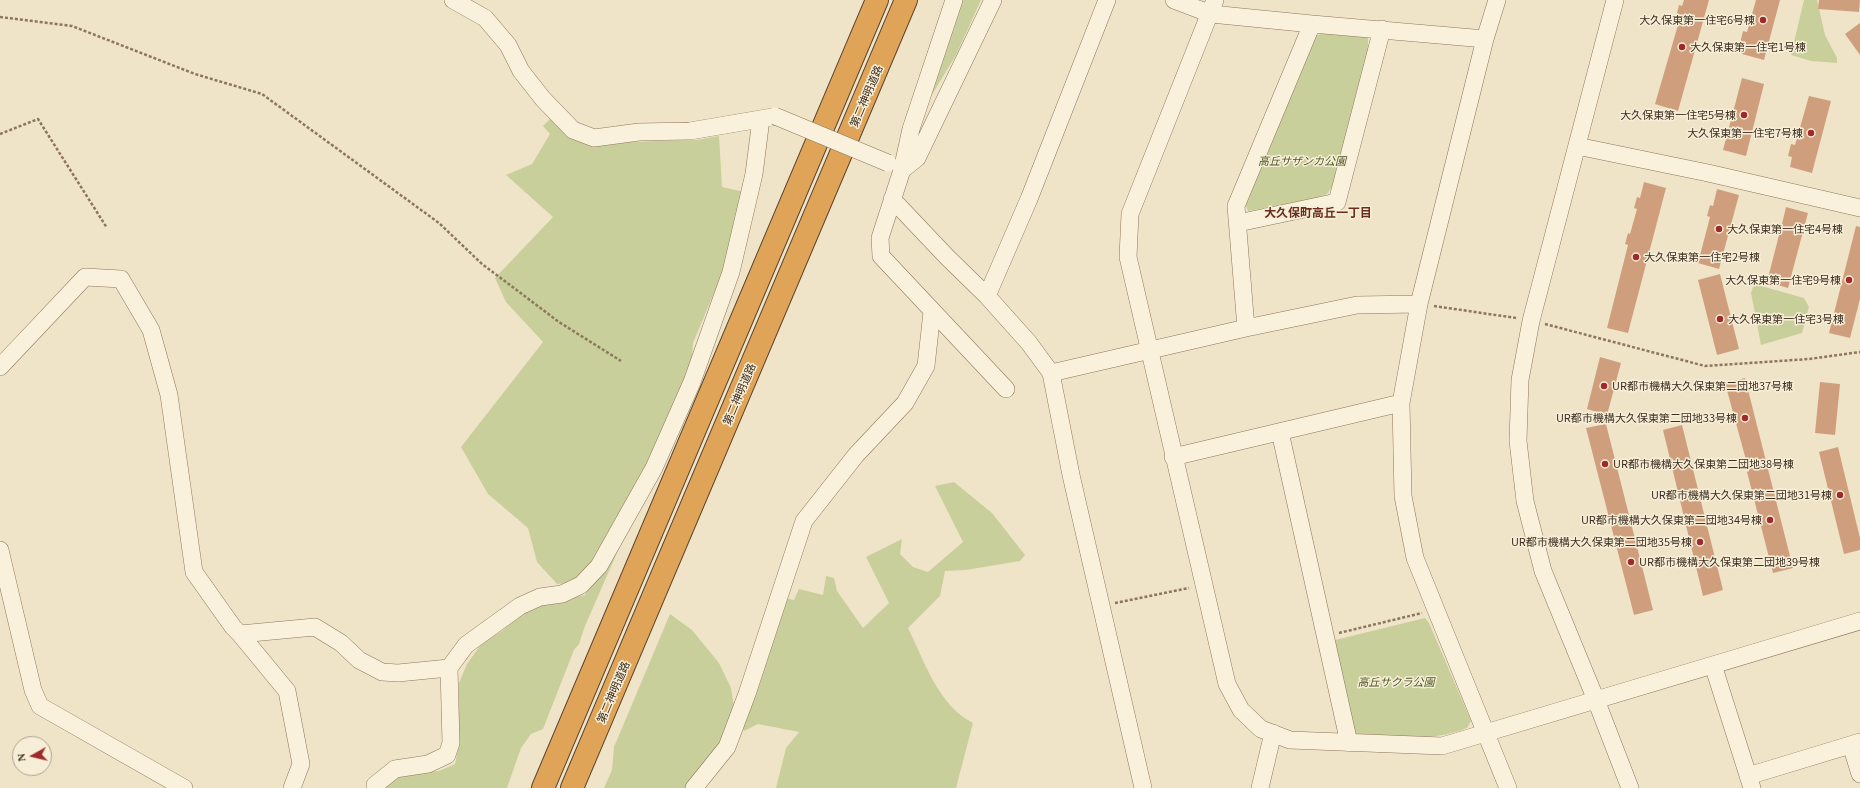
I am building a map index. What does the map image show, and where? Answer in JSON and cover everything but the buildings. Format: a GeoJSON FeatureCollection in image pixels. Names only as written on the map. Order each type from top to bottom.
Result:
{"type":"FeatureCollection","features":[{"type":"Feature","properties":{"kind":"highway"},"geometry":{"type":"LineString","coordinates":[[543,788],[877,0]]}},
{"type":"Feature","properties":{"kind":"highway","name":"第二神明道路"},"geometry":{"type":"LineString","coordinates":[[572,788],[906,0]]}},
{"type":"Feature","properties":{"kind":"street"},"geometry":{"type":"LineString","coordinates":[[453,0],[485,18],[508,45],[521,71],[543,99],[573,130],[594,138],[639,132],[690,131],[768,117],[895,166],[917,158],[993,0]]}},
{"type":"Feature","properties":{"kind":"street"},"geometry":{"type":"LineString","coordinates":[[954,0],[911,129],[895,166],[892,199],[880,238],[881,256],[1006,389]]}},
{"type":"Feature","properties":{"kind":"street"},"geometry":{"type":"LineString","coordinates":[[987,296],[1029,199],[1107,0]]}},
{"type":"Feature","properties":{"kind":"street"},"geometry":{"type":"LineString","coordinates":[[1174,0],[1312,24],[1485,39]]}},
{"type":"Feature","properties":{"kind":"street"},"geometry":{"type":"LineString","coordinates":[[1497,0],[1485,39],[1419,304],[1401,403],[1403,496],[1415,558],[1508,788]]}},
{"type":"Feature","properties":{"kind":"street"},"geometry":{"type":"LineString","coordinates":[[1615,0],[1531,320],[1520,380],[1518,441],[1525,501],[1543,571],[1630,788]]}},
{"type":"Feature","properties":{"kind":"street"},"geometry":{"type":"LineString","coordinates":[[1213,7],[1130,214],[1128,257],[1173,457],[1227,684],[1241,710],[1262,729],[1290,740],[1442,746],[1860,621]]}},
{"type":"Feature","properties":{"kind":"street"},"geometry":{"type":"LineString","coordinates":[[1246,328],[1236,206],[1312,24]]}},
{"type":"Feature","properties":{"kind":"street"},"geometry":{"type":"LineString","coordinates":[[1238,223],[1337,202],[1382,29]]}},
{"type":"Feature","properties":{"kind":"street"},"geometry":{"type":"LineString","coordinates":[[375,788],[376,785],[395,769],[428,764],[447,755],[451,743],[449,668],[466,645],[520,606],[540,597],[562,594],[581,586],[599,566],[623,526],[654,468],[692,382],[731,272],[768,117]]}},
{"type":"Feature","properties":{"kind":"street"},"geometry":{"type":"LineString","coordinates":[[1577,146],[1708,173],[1860,208]]}},
{"type":"Feature","properties":{"kind":"street"},"geometry":{"type":"LineString","coordinates":[[892,199],[947,257],[987,296],[1029,343],[1051,373],[1101,606],[1143,788]]}},
{"type":"Feature","properties":{"kind":"street"},"geometry":{"type":"LineString","coordinates":[[0,367],[85,277],[121,279],[151,330],[169,395],[194,572],[240,634],[287,691],[301,764],[292,788]]}},
{"type":"Feature","properties":{"kind":"street"},"geometry":{"type":"LineString","coordinates":[[1051,373],[1149,352],[1246,328],[1357,305],[1419,304]]}},
{"type":"Feature","properties":{"kind":"street"},"geometry":{"type":"LineString","coordinates":[[694,788],[727,747],[748,694],[804,522],[856,454],[905,403],[926,366],[932,312]]}},
{"type":"Feature","properties":{"kind":"street"},"geometry":{"type":"LineString","coordinates":[[1173,457],[1401,403]]}},
{"type":"Feature","properties":{"kind":"street"},"geometry":{"type":"LineString","coordinates":[[1280,432],[1349,743]]}},
{"type":"Feature","properties":{"kind":"street"},"geometry":{"type":"LineString","coordinates":[[0,550],[33,690],[40,706],[184,788]]}},
{"type":"Feature","properties":{"kind":"street"},"geometry":{"type":"LineString","coordinates":[[240,634],[315,627],[341,643],[359,660],[382,672],[398,673],[449,668]]}},
{"type":"Feature","properties":{"kind":"street"},"geometry":{"type":"LineString","coordinates":[[1713,665],[1750,782],[1856,743],[1860,774]]}},
{"type":"Feature","properties":{"kind":"street"},"geometry":{"type":"LineString","coordinates":[[1260,788],[1273,733]]}},
{"type":"Feature","properties":{"kind":"path"},"geometry":{"type":"LineString","coordinates":[[0,17],[72,26],[195,74],[262,94],[439,223],[482,264],[533,303],[559,322],[621,361]]}},
{"type":"Feature","properties":{"kind":"path"},"geometry":{"type":"LineString","coordinates":[[0,134],[38,119],[107,228]]}},
{"type":"Feature","properties":{"kind":"path"},"geometry":{"type":"LineString","coordinates":[[1419,304],[1531,320],[1705,366],[1809,359],[1860,352]]}},
{"type":"Feature","properties":{"kind":"path"},"geometry":{"type":"LineString","coordinates":[[1101,606],[1204,585]]}},
{"type":"Feature","properties":{"kind":"path"},"geometry":{"type":"LineString","coordinates":[[1325,636],[1436,610]]}},
{"type":"Feature","properties":{"kind":"green space"},"geometry":{"type":"Polygon","coordinates":[[[961,0],[981,0],[956,55],[930,98],[961,0]]]}},
{"type":"Feature","properties":{"kind":"green space"},"geometry":{"type":"Polygon","coordinates":[[[1804,0],[1817,0],[1825,35],[1837,58],[1837,63],[1811,61],[1791,55],[1804,0]]]}},
{"type":"Feature","properties":{"kind":"green space","name":"高丘サザンカ公園"},"geometry":{"type":"Polygon","coordinates":[[[1325,32],[1363,35],[1368,38],[1368,56],[1335,183],[1327,194],[1314,199],[1248,211],[1245,203],[1312,38],[1325,32]]]}},
{"type":"Feature","properties":{"kind":"green space"},"geometry":{"type":"Polygon","coordinates":[[[550,119],[572,139],[598,146],[626,142],[696,140],[719,136],[722,187],[745,192],[737,238],[693,343],[691,370],[657,450],[592,566],[569,583],[557,584],[537,562],[528,528],[488,494],[461,447],[543,342],[506,302],[495,278],[553,217],[506,175],[532,164],[550,134],[543,126],[550,119]]]}},
{"type":"Feature","properties":{"kind":"green space"},"geometry":{"type":"Polygon","coordinates":[[[1754,284],[1804,298],[1809,307],[1802,333],[1761,345],[1751,293],[1754,284]]]}},
{"type":"Feature","properties":{"kind":"green space"},"geometry":{"type":"Polygon","coordinates":[[[954,482],[992,513],[1025,555],[1020,561],[966,570],[945,571],[940,596],[908,628],[934,682],[942,694],[950,705],[973,723],[956,788],[776,788],[786,748],[799,732],[758,724],[744,731],[741,723],[785,598],[794,600],[799,589],[823,595],[826,576],[834,578],[837,591],[863,628],[889,603],[866,557],[902,539],[900,554],[913,567],[928,572],[963,542],[935,486],[954,482]]]}},
{"type":"Feature","properties":{"kind":"green space"},"geometry":{"type":"Polygon","coordinates":[[[627,530],[585,626],[579,644],[574,650],[543,729],[531,734],[521,748],[507,788],[385,788],[400,775],[439,771],[455,764],[459,744],[459,683],[467,664],[482,643],[502,631],[517,616],[547,603],[585,595],[627,530]]]}},
{"type":"Feature","properties":{"kind":"green space"},"geometry":{"type":"Polygon","coordinates":[[[670,614],[692,630],[719,663],[731,688],[734,706],[728,728],[705,770],[685,788],[604,788],[612,770],[614,747],[670,614]]]}},
{"type":"Feature","properties":{"kind":"green space","name":"高丘サクラ公園"},"geometry":{"type":"Polygon","coordinates":[[[1425,618],[1429,623],[1471,721],[1467,728],[1427,737],[1400,738],[1358,736],[1353,730],[1331,641],[1425,618]]]}},
{"type":"Feature","properties":{"kind":"place","name":"大久保東第一住宅6号棟"},"geometry":{"type":"Point","coordinates":[1763,20]}},
{"type":"Feature","properties":{"kind":"place","name":"大久保東第一住宅1号棟"},"geometry":{"type":"Point","coordinates":[1682,47]}},
{"type":"Feature","properties":{"kind":"place","name":"大久保東第一住宅5号棟"},"geometry":{"type":"Point","coordinates":[1744,115]}},
{"type":"Feature","properties":{"kind":"place","name":"大久保東第一住宅7号棟"},"geometry":{"type":"Point","coordinates":[1811,133]}},
{"type":"Feature","properties":{"kind":"place","name":"大久保東第一住宅4号棟"},"geometry":{"type":"Point","coordinates":[1719,229]}},
{"type":"Feature","properties":{"kind":"place","name":"大久保東第一住宅2号棟"},"geometry":{"type":"Point","coordinates":[1636,257]}},
{"type":"Feature","properties":{"kind":"place","name":"大久保東第一住宅9号棟"},"geometry":{"type":"Point","coordinates":[1849,280]}},
{"type":"Feature","properties":{"kind":"place","name":"大久保東第一住宅3号棟"},"geometry":{"type":"Point","coordinates":[1720,319]}},
{"type":"Feature","properties":{"kind":"place","name":"UR都市機構大久保東第二団地37号棟"},"geometry":{"type":"Point","coordinates":[1604,386]}},
{"type":"Feature","properties":{"kind":"place","name":"UR都市機構大久保東第二団地33号棟"},"geometry":{"type":"Point","coordinates":[1745,418]}},
{"type":"Feature","properties":{"kind":"place","name":"UR都市機構大久保東第二団地38号棟"},"geometry":{"type":"Point","coordinates":[1605,464]}},
{"type":"Feature","properties":{"kind":"place","name":"UR都市機構大久保東第二団地31号棟"},"geometry":{"type":"Point","coordinates":[1840,495]}},
{"type":"Feature","properties":{"kind":"place","name":"UR都市機構大久保東第二団地34号棟"},"geometry":{"type":"Point","coordinates":[1770,520]}},
{"type":"Feature","properties":{"kind":"place","name":"UR都市機構大久保東第二団地35号棟"},"geometry":{"type":"Point","coordinates":[1700,542]}},
{"type":"Feature","properties":{"kind":"place","name":"UR都市機構大久保東第二団地39号棟"},"geometry":{"type":"Point","coordinates":[1631,562]}},
{"type":"Feature","properties":{"kind":"district","name":"大久保町高丘一丁目"},"geometry":{"type":"Point","coordinates":[1318,212]}}]}
